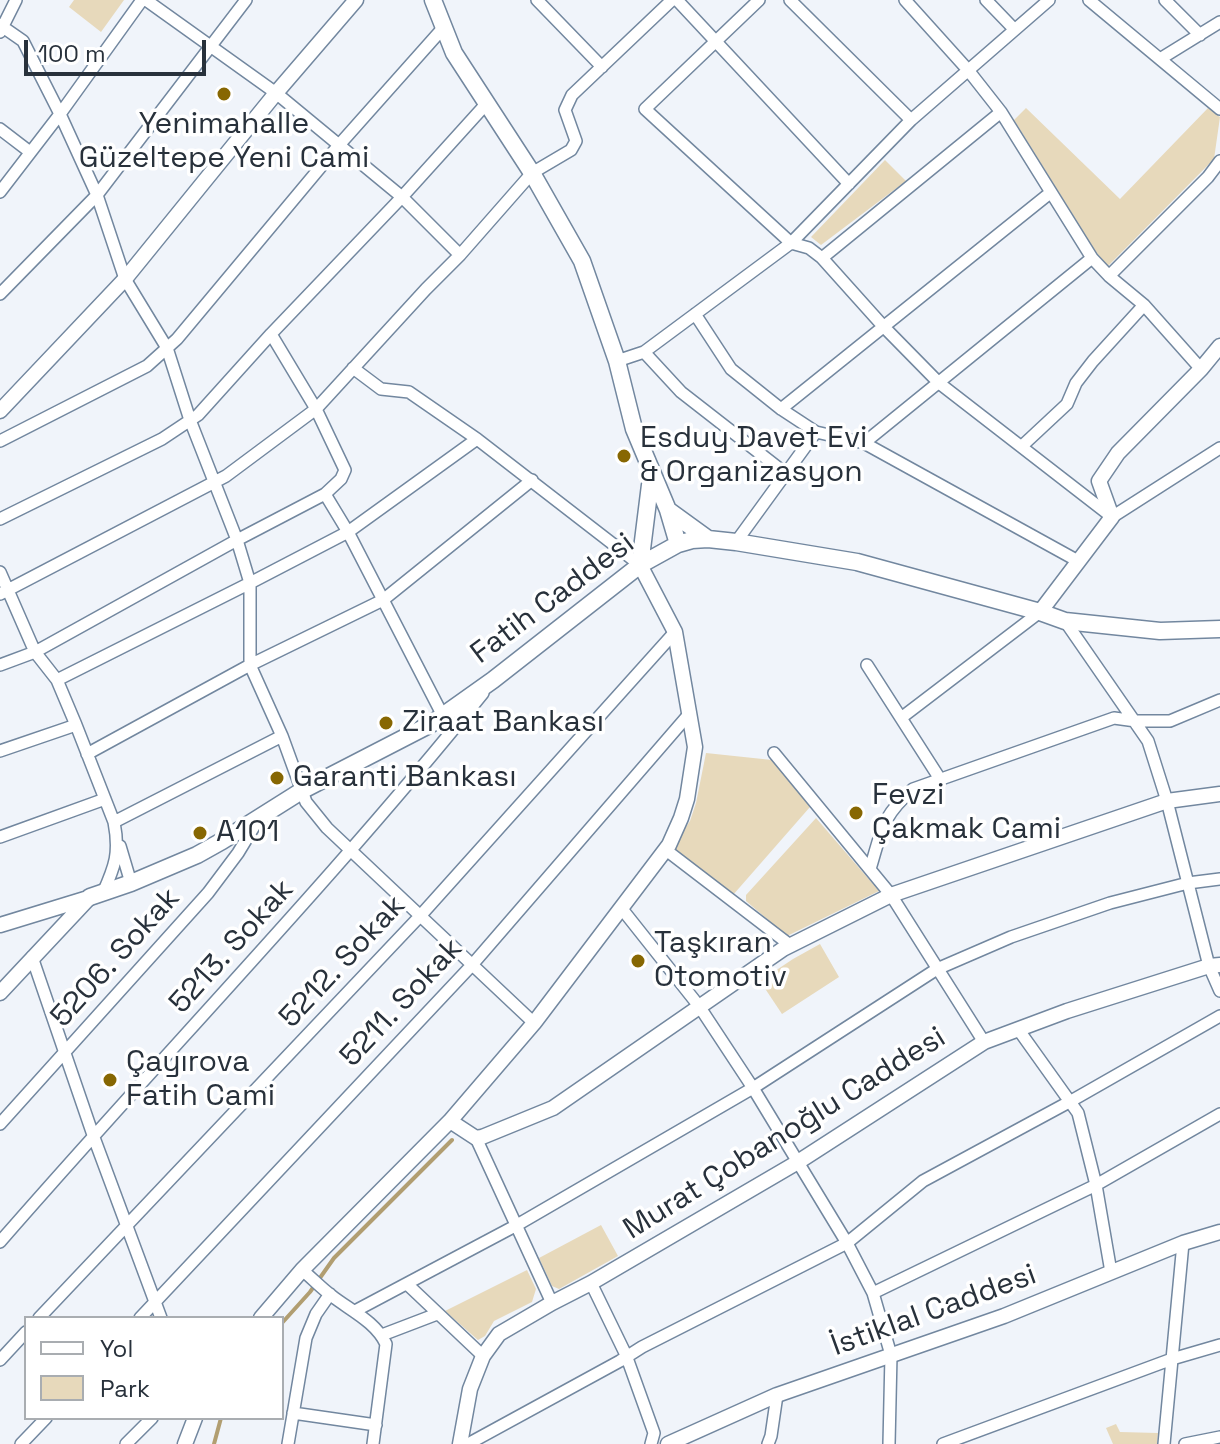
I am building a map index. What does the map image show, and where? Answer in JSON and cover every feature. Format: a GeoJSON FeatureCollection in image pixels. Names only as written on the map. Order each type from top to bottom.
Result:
{"type":"FeatureCollection","features":[{"type":"Feature","properties":{"kind":"main road"},"geometry":{"type":"LineString","coordinates":[[433,0],[454,53],[532,173],[582,261],[617,361],[634,429],[668,510],[673,546]]}},
{"type":"Feature","properties":{"kind":"main road"},"geometry":{"type":"LineString","coordinates":[[441,0],[444,27]]}},
{"type":"Feature","properties":{"kind":"main road"},"geometry":{"type":"LineString","coordinates":[[647,460],[650,485],[673,546]]}},
{"type":"Feature","properties":{"kind":"main road"},"geometry":{"type":"LineString","coordinates":[[640,565],[650,485]]}},
{"type":"Feature","properties":{"kind":"main road"},"geometry":{"type":"LineString","coordinates":[[668,510],[708,539]]}},
{"type":"Feature","properties":{"kind":"main road","name":"Fatih Caddesi"},"geometry":{"type":"LineString","coordinates":[[96,895],[197,855],[303,790],[443,716],[640,565],[673,546],[692,540],[736,542],[857,562],[1065,621],[1160,631],[1220,629]]}},
{"type":"Feature","properties":{"kind":"street"},"geometry":{"type":"LineString","coordinates":[[16,0],[1,28],[23,41],[60,114],[97,195],[125,279],[167,348],[190,420],[237,540],[250,583],[250,665],[282,736],[306,802],[318,819],[534,1023]]}},
{"type":"Feature","properties":{"kind":"street"},"geometry":{"type":"LineString","coordinates":[[0,192],[144,0],[276,93],[402,197],[460,255]]}},
{"type":"Feature","properties":{"kind":"street"},"geometry":{"type":"LineString","coordinates":[[0,294],[97,195],[246,0]]}},
{"type":"Feature","properties":{"kind":"street"},"geometry":{"type":"LineString","coordinates":[[0,411],[125,279],[356,0]]}},
{"type":"Feature","properties":{"kind":"street"},"geometry":{"type":"LineString","coordinates":[[537,0],[602,67]]}},
{"type":"Feature","properties":{"kind":"street"},"geometry":{"type":"LineString","coordinates":[[759,0],[645,109],[791,243],[809,248],[822,258],[939,383],[1112,517]]}},
{"type":"Feature","properties":{"kind":"street"},"geometry":{"type":"LineString","coordinates":[[790,0],[911,120]]}},
{"type":"Feature","properties":{"kind":"street"},"geometry":{"type":"LineString","coordinates":[[905,0],[1001,112],[1092,258],[1144,305],[1201,369]]}},
{"type":"Feature","properties":{"kind":"street"},"geometry":{"type":"LineString","coordinates":[[986,0],[1014,29]]}},
{"type":"Feature","properties":{"kind":"street"},"geometry":{"type":"LineString","coordinates":[[617,361],[644,352],[791,243],[911,120],[1049,0]]}},
{"type":"Feature","properties":{"kind":"street"},"geometry":{"type":"LineString","coordinates":[[1089,0],[1220,109]]}},
{"type":"Feature","properties":{"kind":"street"},"geometry":{"type":"LineString","coordinates":[[1165,0],[1200,35]]}},
{"type":"Feature","properties":{"kind":"street"},"geometry":{"type":"LineString","coordinates":[[4,592],[226,476],[316,409],[532,173],[571,150],[576,141],[565,110],[572,95],[670,1],[716,41],[849,184]]}},
{"type":"Feature","properties":{"kind":"street"},"geometry":{"type":"LineString","coordinates":[[1160,59],[1220,22]]}},
{"type":"Feature","properties":{"kind":"street"},"geometry":{"type":"LineString","coordinates":[[0,441],[147,366],[177,339],[339,145],[444,27]]}},
{"type":"Feature","properties":{"kind":"street"},"geometry":{"type":"LineString","coordinates":[[0,519],[162,439],[198,415],[487,103]]}},
{"type":"Feature","properties":{"kind":"street"},"geometry":{"type":"LineString","coordinates":[[822,258],[1001,112]]}},
{"type":"Feature","properties":{"kind":"street"},"geometry":{"type":"LineString","coordinates":[[0,129],[30,152]]}},
{"type":"Feature","properties":{"kind":"street"},"geometry":{"type":"LineString","coordinates":[[1109,276],[1208,177],[1220,161]]}},
{"type":"Feature","properties":{"kind":"street"},"geometry":{"type":"LineString","coordinates":[[781,409],[1050,193]]}},
{"type":"Feature","properties":{"kind":"street"},"geometry":{"type":"LineString","coordinates":[[864,443],[1092,258]]}},
{"type":"Feature","properties":{"kind":"street"},"geometry":{"type":"LineString","coordinates":[[1022,446],[1067,404],[1076,383],[1093,361],[1144,305]]}},
{"type":"Feature","properties":{"kind":"street"},"geometry":{"type":"LineString","coordinates":[[695,314],[731,369],[816,432],[864,443],[1078,561]]}},
{"type":"Feature","properties":{"kind":"street"},"geometry":{"type":"LineString","coordinates":[[0,665],[35,652],[325,494],[341,479],[345,470],[316,409],[271,334]]}},
{"type":"Feature","properties":{"kind":"street"},"geometry":{"type":"LineString","coordinates":[[1112,517],[1099,481],[1118,453],[1220,346]]}},
{"type":"Feature","properties":{"kind":"street"},"geometry":{"type":"LineString","coordinates":[[644,352],[681,392],[785,473]]}},
{"type":"Feature","properties":{"kind":"street"},"geometry":{"type":"LineString","coordinates":[[263,1316],[450,1121],[534,1023],[622,909],[666,850],[681,818],[695,747],[675,632],[640,565],[532,480],[409,392],[381,389],[353,368]]}},
{"type":"Feature","properties":{"kind":"street"},"geometry":{"type":"LineString","coordinates":[[736,542],[816,432]]}},
{"type":"Feature","properties":{"kind":"street"},"geometry":{"type":"LineString","coordinates":[[57,680],[348,532],[477,439]]}},
{"type":"Feature","properties":{"kind":"street"},"geometry":{"type":"LineString","coordinates":[[901,718],[1040,612],[1112,517],[1220,448]]}},
{"type":"Feature","properties":{"kind":"street"},"geometry":{"type":"LineString","coordinates":[[87,754],[250,665],[383,600],[532,480]]}},
{"type":"Feature","properties":{"kind":"street"},"geometry":{"type":"LineString","coordinates":[[325,494],[348,532],[443,716]]}},
{"type":"Feature","properties":{"kind":"street"},"geometry":{"type":"LineString","coordinates":[[0,572],[4,592],[35,652],[57,680],[76,725],[114,822],[131,883]]}},
{"type":"Feature","properties":{"kind":"street"},"geometry":{"type":"LineString","coordinates":[[1065,621],[1148,741],[1220,991]]}},
{"type":"Feature","properties":{"kind":"street","name":"5212. Sokak"},"geometry":{"type":"LineString","coordinates":[[41,1316],[421,915],[675,632]]}},
{"type":"Feature","properties":{"kind":"street"},"geometry":{"type":"LineString","coordinates":[[867,665],[940,779]]}},
{"type":"Feature","properties":{"kind":"street","name":"5213. Sokak"},"geometry":{"type":"LineString","coordinates":[[0,1242],[93,1135],[352,851],[493,680]]}},
{"type":"Feature","properties":{"kind":"street"},"geometry":{"type":"LineString","coordinates":[[870,869],[884,821],[895,805],[913,789],[1114,718],[1170,721],[1220,700]]}},
{"type":"Feature","properties":{"kind":"street","name":"5211. Sokak"},"geometry":{"type":"LineString","coordinates":[[142,1316],[472,965],[690,713]]}},
{"type":"Feature","properties":{"kind":"street"},"geometry":{"type":"LineString","coordinates":[[0,751],[76,725]]}},
{"type":"Feature","properties":{"kind":"street"},"geometry":{"type":"LineString","coordinates":[[114,822],[282,736]]}},
{"type":"Feature","properties":{"kind":"street"},"geometry":{"type":"LineString","coordinates":[[774,753],[891,895],[984,1042]]}},
{"type":"Feature","properties":{"kind":"street"},"geometry":{"type":"LineString","coordinates":[[476,1138],[553,1108],[790,945],[891,895],[1167,801],[1220,794]]}},
{"type":"Feature","properties":{"kind":"street"},"geometry":{"type":"LineString","coordinates":[[0,837],[105,799]]}},
{"type":"Feature","properties":{"kind":"street","name":"5206. Sokak"},"geometry":{"type":"LineString","coordinates":[[0,1124],[208,893],[238,853],[258,818]]}},
{"type":"Feature","properties":{"kind":"street"},"geometry":{"type":"LineString","coordinates":[[0,925],[96,895],[116,864],[117,838]]}},
{"type":"Feature","properties":{"kind":"street"},"geometry":{"type":"LineString","coordinates":[[666,850],[790,945]]}},
{"type":"Feature","properties":{"kind":"street"},"geometry":{"type":"LineString","coordinates":[[355,1311],[517,1225],[753,1088],[937,969],[1011,937],[1110,903],[1188,883],[1220,879]]}},
{"type":"Feature","properties":{"kind":"street","name":"Fatih Caddesi"},"geometry":{"type":"LineString","coordinates":[[0,993],[96,895]]}},
{"type":"Feature","properties":{"kind":"street"},"geometry":{"type":"LineString","coordinates":[[622,909],[699,1006],[753,1088],[847,1243],[873,1293],[891,1355],[889,1444]]}},
{"type":"Feature","properties":{"kind":"street"},"geometry":{"type":"LineString","coordinates":[[37,913],[48,926],[51,938]]}},
{"type":"Feature","properties":{"kind":"street"},"geometry":{"type":"LineString","coordinates":[[32,957],[93,1135],[160,1316]]}},
{"type":"Feature","properties":{"kind":"street","name":"Murat Çobanoğlu Caddesi"},"geometry":{"type":"LineString","coordinates":[[460,1444],[470,1389],[483,1356],[499,1334],[798,1162],[984,1042],[1067,1011],[1214,965]]}},
{"type":"Feature","properties":{"kind":"street"},"geometry":{"type":"LineString","coordinates":[[468,1444],[626,1355],[847,1243],[923,1181],[1220,1016]]}},
{"type":"Feature","properties":{"kind":"street"},"geometry":{"type":"LineString","coordinates":[[1018,1029],[1078,1113],[1096,1185],[1111,1272]]}},
{"type":"Feature","properties":{"kind":"street"},"geometry":{"type":"LineString","coordinates":[[873,1293],[1096,1185],[1220,1114]]}},
{"type":"Feature","properties":{"kind":"street"},"geometry":{"type":"LineString","coordinates":[[450,1121],[476,1138],[552,1303]]}},
{"type":"Feature","properties":{"kind":"street","name":"İstiklal Caddesi"},"geometry":{"type":"LineString","coordinates":[[668,1444],[777,1395],[1004,1316],[1183,1243],[1220,1232]]}},
{"type":"Feature","properties":{"kind":"street"},"geometry":{"type":"LineString","coordinates":[[1164,1444],[1183,1243]]}},
{"type":"Feature","properties":{"kind":"street"},"geometry":{"type":"LineString","coordinates":[[306,1274],[355,1311],[382,1335],[386,1344],[373,1444]]}},
{"type":"Feature","properties":{"kind":"street"},"geometry":{"type":"LineString","coordinates":[[591,1283],[626,1355],[654,1433],[651,1444]]}},
{"type":"Feature","properties":{"kind":"street"},"geometry":{"type":"LineString","coordinates":[[407,1284],[483,1356]]}},
{"type":"Feature","properties":{"kind":"street"},"geometry":{"type":"LineString","coordinates":[[288,1444],[306,1338],[326,1291]]}},
{"type":"Feature","properties":{"kind":"street"},"geometry":{"type":"LineString","coordinates":[[382,1335],[437,1314]]}},
{"type":"Feature","properties":{"kind":"street"},"geometry":{"type":"LineString","coordinates":[[0,1360],[24,1334]]}},
{"type":"Feature","properties":{"kind":"street"},"geometry":{"type":"LineString","coordinates":[[943,1444],[1172,1359],[1220,1345]]}},
{"type":"Feature","properties":{"kind":"street"},"geometry":{"type":"LineString","coordinates":[[768,1444],[777,1395]]}},
{"type":"Feature","properties":{"kind":"street"},"geometry":{"type":"LineString","coordinates":[[293,1413],[376,1425]]}},
{"type":"Feature","properties":{"kind":"street"},"geometry":{"type":"LineString","coordinates":[[21,1444],[44,1420]]}},
{"type":"Feature","properties":{"kind":"street"},"geometry":{"type":"LineString","coordinates":[[126,1444],[150,1420]]}},
{"type":"Feature","properties":{"kind":"street"},"geometry":{"type":"LineString","coordinates":[[185,1444],[194,1420]]}},
{"type":"Feature","properties":{"kind":"street"},"geometry":{"type":"LineString","coordinates":[[1185,1444],[1220,1437]]}},
{"type":"Feature","properties":{"kind":"green space"},"geometry":{"type":"Polygon","coordinates":[[[74,0],[124,0],[101,32],[69,7],[74,0]]]}},
{"type":"Feature","properties":{"kind":"green space"},"geometry":{"type":"Polygon","coordinates":[[[1026,108],[1120,199],[1208,108],[1220,117],[1214,159],[1108,266],[1096,252],[1014,120],[1026,108]]]}},
{"type":"Feature","properties":{"kind":"green space"},"geometry":{"type":"Polygon","coordinates":[[[885,160],[906,181],[821,245],[811,237],[885,160]]]}},
{"type":"Feature","properties":{"kind":"green space"},"geometry":{"type":"Polygon","coordinates":[[[706,753],[772,760],[810,807],[733,895],[672,848],[690,821],[706,753]]]}},
{"type":"Feature","properties":{"kind":"green space"},"geometry":{"type":"Polygon","coordinates":[[[816,818],[879,891],[787,936],[746,901],[746,895],[816,818]]]}},
{"type":"Feature","properties":{"kind":"green space"},"geometry":{"type":"Polygon","coordinates":[[[820,944],[839,977],[782,1014],[760,981],[820,944]]]}},
{"type":"Feature","properties":{"kind":"green space"},"geometry":{"type":"Polygon","coordinates":[[[601,1225],[618,1256],[559,1289],[552,1286],[539,1258],[601,1225]]]}},
{"type":"Feature","properties":{"kind":"green space"},"geometry":{"type":"Polygon","coordinates":[[[527,1270],[536,1289],[532,1302],[494,1321],[485,1336],[478,1340],[445,1311],[527,1270]]]}},
{"type":"Feature","properties":{"kind":"green space"},"geometry":{"type":"Polygon","coordinates":[[[1116,1424],[1120,1432],[1158,1433],[1157,1444],[1113,1444],[1106,1428],[1116,1424]]]}},
{"type":"Feature","properties":{"kind":"waterway"},"geometry":{"type":"LineString","coordinates":[[284,1321],[310,1292],[334,1258],[452,1140]]}},
{"type":"Feature","properties":{"kind":"waterway"},"geometry":{"type":"LineString","coordinates":[[214,1444],[220,1420]]}},
{"type":"Feature","properties":{"kind":"place","name":"Yenimahalle Güzeltepe Yeni Cami"},"geometry":{"type":"Point","coordinates":[224,94]}},
{"type":"Feature","properties":{"kind":"place","name":"Esduy Davet Evi & Organizasyon"},"geometry":{"type":"Point","coordinates":[624,456]}},
{"type":"Feature","properties":{"kind":"place","name":"Ziraat Bankası"},"geometry":{"type":"Point","coordinates":[386,723]}},
{"type":"Feature","properties":{"kind":"place","name":"Garanti Bankası"},"geometry":{"type":"Point","coordinates":[277,778]}},
{"type":"Feature","properties":{"kind":"place","name":"Fevzi Çakmak Cami"},"geometry":{"type":"Point","coordinates":[856,813]}},
{"type":"Feature","properties":{"kind":"place","name":"A101"},"geometry":{"type":"Point","coordinates":[200,833]}},
{"type":"Feature","properties":{"kind":"place","name":"Taşkıran Otomotiv"},"geometry":{"type":"Point","coordinates":[638,961]}},
{"type":"Feature","properties":{"kind":"place","name":"Çayırova Fatih Cami"},"geometry":{"type":"Point","coordinates":[110,1080]}}]}
